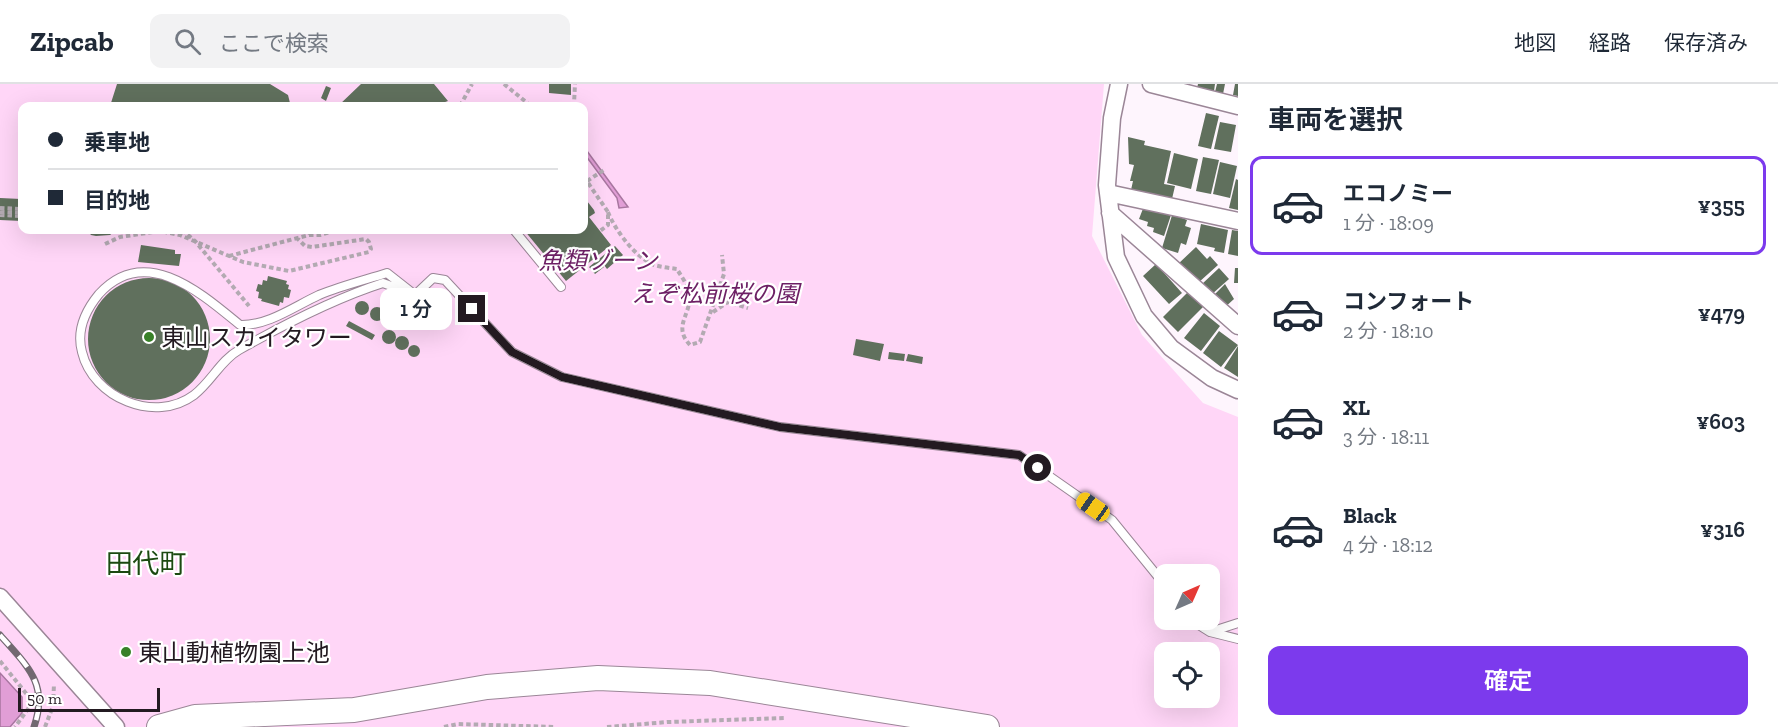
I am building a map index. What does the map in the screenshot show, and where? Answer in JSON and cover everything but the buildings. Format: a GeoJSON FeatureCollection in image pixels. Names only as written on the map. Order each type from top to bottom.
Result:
{"type":"FeatureCollection","features":[{"type":"Feature","properties":{"kind":"street"},"geometry":{"type":"LineString","coordinates":[[1119,84],[1112,118],[1108,193],[1116,257],[1144,316],[1171,348],[1212,378],[1238,390]]}},
{"type":"Feature","properties":{"kind":"street"},"geometry":{"type":"LineString","coordinates":[[1150,84],[1238,106]]}},
{"type":"Feature","properties":{"kind":"street"},"geometry":{"type":"LineString","coordinates":[[1108,193],[1238,221]]}},
{"type":"Feature","properties":{"kind":"street"},"geometry":{"type":"LineString","coordinates":[[1110,213],[1238,326]]}},
{"type":"Feature","properties":{"kind":"street"},"geometry":{"type":"LineString","coordinates":[[0,597],[116,727]]}},
{"type":"Feature","properties":{"kind":"street"},"geometry":{"type":"LineString","coordinates":[[159,727],[195,717],[354,710],[487,687],[598,678],[710,682],[987,727]]}},
{"type":"Feature","properties":{"kind":"lane"},"geometry":{"type":"LineString","coordinates":[[517,234],[561,287]]}},
{"type":"Feature","properties":{"kind":"lane"},"geometry":{"type":"LineString","coordinates":[[145,272],[165,275],[184,282],[240,325],[251,325],[319,296],[387,273],[415,295],[383,283],[326,305],[237,351],[194,395],[181,402],[160,407],[135,405],[114,396],[95,381],[84,362],[79,341],[82,320],[92,302],[108,284],[126,275],[145,272]]}},
{"type":"Feature","properties":{"kind":"lane"},"geometry":{"type":"LineString","coordinates":[[415,295],[433,278],[445,280],[512,352],[562,377],[780,427],[1019,455],[1112,520],[1154,572]]}},
{"type":"Feature","properties":{"kind":"lane"},"geometry":{"type":"LineString","coordinates":[[1210,632],[1238,623]]}},
{"type":"Feature","properties":{"kind":"lane"},"geometry":{"type":"LineString","coordinates":[[1207,630],[1238,639]]}},
{"type":"Feature","properties":{"kind":"path"},"geometry":{"type":"LineString","coordinates":[[461,102],[472,84]]}},
{"type":"Feature","properties":{"kind":"path"},"geometry":{"type":"LineString","coordinates":[[504,84],[524,102]]}},
{"type":"Feature","properties":{"kind":"path"},"geometry":{"type":"LineString","coordinates":[[574,102],[575,84]]}},
{"type":"Feature","properties":{"kind":"path"},"geometry":{"type":"LineString","coordinates":[[588,178],[604,170]]}},
{"type":"Feature","properties":{"kind":"path"},"geometry":{"type":"LineString","coordinates":[[588,183],[608,212],[614,227],[642,258],[655,265],[677,269],[689,291],[688,312],[681,323],[684,338],[690,345],[700,342],[712,312],[724,274],[722,255]]}},
{"type":"Feature","properties":{"kind":"path"},"geometry":{"type":"LineString","coordinates":[[0,211],[18,213]]}},
{"type":"Feature","properties":{"kind":"path"},"geometry":{"type":"LineString","coordinates":[[600,231],[608,225],[608,212]]}},
{"type":"Feature","properties":{"kind":"path"},"geometry":{"type":"LineString","coordinates":[[105,244],[137,234]]}},
{"type":"Feature","properties":{"kind":"path"},"geometry":{"type":"LineString","coordinates":[[175,234],[243,262],[289,271],[369,252],[371,249],[366,239],[312,247],[305,246],[298,239]]}},
{"type":"Feature","properties":{"kind":"path"},"geometry":{"type":"LineString","coordinates":[[186,234],[249,306]]}},
{"type":"Feature","properties":{"kind":"path"},"geometry":{"type":"LineString","coordinates":[[229,256],[309,235],[323,234]]}},
{"type":"Feature","properties":{"kind":"path"},"geometry":{"type":"LineString","coordinates":[[712,312],[728,302],[748,308]]}},
{"type":"Feature","properties":{"kind":"path"},"geometry":{"type":"LineString","coordinates":[[0,662],[33,702],[15,727]]}},
{"type":"Feature","properties":{"kind":"path"},"geometry":{"type":"LineString","coordinates":[[45,727],[53,706],[54,680]]}},
{"type":"Feature","properties":{"kind":"path"},"geometry":{"type":"LineString","coordinates":[[607,727],[795,717]]}},
{"type":"Feature","properties":{"kind":"path"},"geometry":{"type":"LineString","coordinates":[[723,727],[727,721]]}},
{"type":"Feature","properties":{"kind":"path"},"geometry":{"type":"LineString","coordinates":[[444,727],[458,724],[555,727]]}},
{"type":"Feature","properties":{"kind":"green space"},"geometry":{"type":"Polygon","coordinates":[[[0,84],[1104,84],[1092,236],[1142,335],[1203,403],[1238,417],[1238,727],[0,727],[0,84]]]}},
{"type":"Feature","properties":{"kind":"shaded area"},"geometry":{"type":"Polygon","coordinates":[[[588,152],[628,207],[619,208],[617,198],[588,159],[588,152]]]}},
{"type":"Feature","properties":{"kind":"shaded area"},"geometry":{"type":"Polygon","coordinates":[[[0,673],[22,697],[22,713],[10,727],[0,727],[0,673]]]}},
{"type":"Feature","properties":{"kind":"railway"},"geometry":{"type":"LineString","coordinates":[[0,635],[33,676],[39,698],[34,727]]}},
{"type":"Feature","properties":{"kind":"place","name":"東山スカイタワー"},"geometry":{"type":"Point","coordinates":[149,337]}},
{"type":"Feature","properties":{"kind":"place","name":"東山動植物園上池"},"geometry":{"type":"Point","coordinates":[126,652]}},
{"type":"Feature","properties":{"kind":"district","name":"田代町"},"geometry":{"type":"Point","coordinates":[146,564]}},
{"type":"Feature","properties":{"kind":"route"},"geometry":{"type":"LineString","coordinates":[[472,309],[512,352],[562,377],[780,427],[1019,455],[1038,468]]}},
{"type":"Feature","properties":{"kind":"park label","name":"魚類ゾーン"},"geometry":{"type":"Point","coordinates":[598,260]}},
{"type":"Feature","properties":{"kind":"park label","name":"えぞ松前桜の園"},"geometry":{"type":"Point","coordinates":[715,293]}}]}
